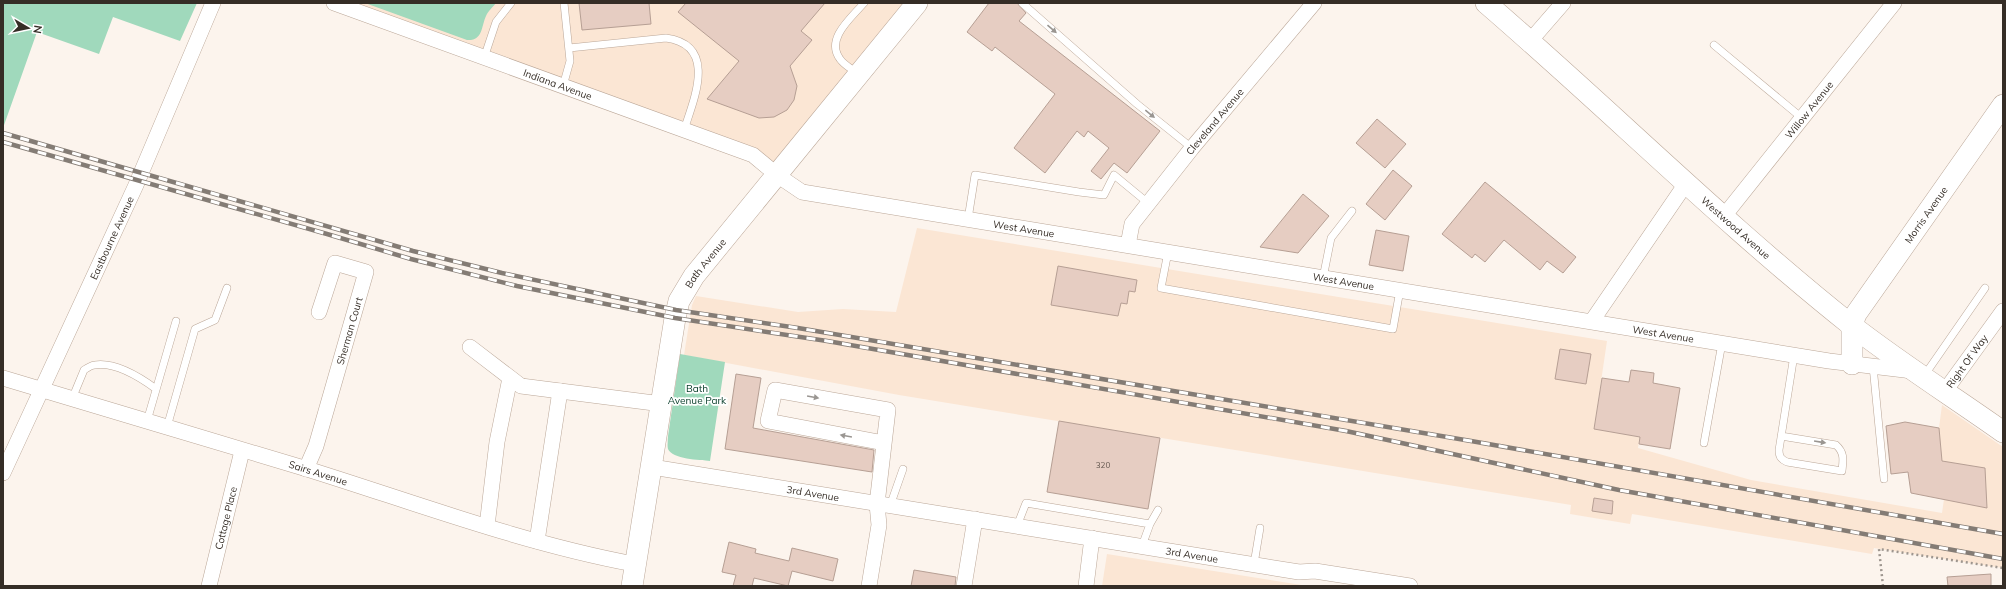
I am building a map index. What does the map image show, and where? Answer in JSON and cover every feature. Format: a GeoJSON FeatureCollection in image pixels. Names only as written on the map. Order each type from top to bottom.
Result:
{"type":"FeatureCollection","features":[{"type":"Feature","properties":{"kind":"street","name":"Eastbourne Avenue"},"geometry":{"type":"LineString","coordinates":[[3,472],[136,185],[213,3]]}},
{"type":"Feature","properties":{"kind":"street","name":"Indiana Avenue"},"geometry":{"type":"LineString","coordinates":[[334,3],[753,155],[777,175]]}},
{"type":"Feature","properties":{"kind":"street","name":"Bath Avenue"},"geometry":{"type":"LineString","coordinates":[[632,586],[634,564],[652,467],[675,318],[683,292],[694,276],[917,3]]}},
{"type":"Feature","properties":{"kind":"street","name":"Cleveland Avenue"},"geometry":{"type":"LineString","coordinates":[[1128,246],[1132,224],[1148,203],[1192,148],[1314,3]]}},
{"type":"Feature","properties":{"kind":"street","name":"Westwood Avenue"},"geometry":{"type":"LineString","coordinates":[[1486,3],[1758,247],[1852,325],[2003,432]]}},
{"type":"Feature","properties":{"kind":"street"},"geometry":{"type":"LineString","coordinates":[[1530,41],[1563,3]]}},
{"type":"Feature","properties":{"kind":"street","name":"Willow Avenue"},"geometry":{"type":"LineString","coordinates":[[1724,216],[1894,3]]}},
{"type":"Feature","properties":{"kind":"street","name":"Morris Avenue"},"geometry":{"type":"LineString","coordinates":[[1852,325],[1859,310],[2003,105]]}},
{"type":"Feature","properties":{"kind":"street","name":"West Avenue"},"geometry":{"type":"LineString","coordinates":[[777,175],[802,192],[1794,355],[1920,374]]}},
{"type":"Feature","properties":{"kind":"street"},"geometry":{"type":"LineString","coordinates":[[1592,321],[1687,182]]}},
{"type":"Feature","properties":{"kind":"street","name":"Sherman Court"},"geometry":{"type":"LineString","coordinates":[[306,469],[316,446],[366,272],[335,263],[319,312]]}},
{"type":"Feature","properties":{"kind":"street","name":"Right Of Way"},"geometry":{"type":"LineString","coordinates":[[1945,391],[2003,311]]}},
{"type":"Feature","properties":{"kind":"street"},"geometry":{"type":"LineString","coordinates":[[1852,325],[1852,364]]}},
{"type":"Feature","properties":{"kind":"street"},"geometry":{"type":"LineString","coordinates":[[470,347],[521,386],[662,404]]}},
{"type":"Feature","properties":{"kind":"street","name":"Sairs Avenue"},"geometry":{"type":"LineString","coordinates":[[3,378],[306,469],[578,554],[634,564]]}},
{"type":"Feature","properties":{"kind":"street"},"geometry":{"type":"LineString","coordinates":[[487,526],[497,442],[510,378]]}},
{"type":"Feature","properties":{"kind":"street"},"geometry":{"type":"LineString","coordinates":[[869,586],[878,525],[884,505],[884,443],[888,410],[775,390],[768,421],[884,443]]}},
{"type":"Feature","properties":{"kind":"street"},"geometry":{"type":"LineString","coordinates":[[537,541],[560,391]]}},
{"type":"Feature","properties":{"kind":"street","name":"Cottage Place"},"geometry":{"type":"LineString","coordinates":[[209,586],[242,451]]}},
{"type":"Feature","properties":{"kind":"street","name":"3rd Avenue"},"geometry":{"type":"LineString","coordinates":[[652,467],[1299,572],[1315,571],[1410,586]]}},
{"type":"Feature","properties":{"kind":"street"},"geometry":{"type":"LineString","coordinates":[[964,586],[975,519]]}},
{"type":"Feature","properties":{"kind":"street"},"geometry":{"type":"LineString","coordinates":[[1086,586],[1092,538]]}},
{"type":"Feature","properties":{"kind":"lane"},"geometry":{"type":"LineString","coordinates":[[484,58],[496,22],[512,3]]}},
{"type":"Feature","properties":{"kind":"lane"},"geometry":{"type":"LineString","coordinates":[[563,86],[570,67],[564,3]]}},
{"type":"Feature","properties":{"kind":"lane"},"geometry":{"type":"LineString","coordinates":[[858,74],[841,61],[835,48],[835,40],[864,3]]}},
{"type":"Feature","properties":{"kind":"lane"},"geometry":{"type":"LineString","coordinates":[[1022,3],[1137,104],[1192,148]]}},
{"type":"Feature","properties":{"kind":"lane"},"geometry":{"type":"LineString","coordinates":[[569,48],[666,38],[676,39],[684,44],[692,51],[699,69],[695,96],[684,130]]}},
{"type":"Feature","properties":{"kind":"lane"},"geometry":{"type":"LineString","coordinates":[[1714,45],[1802,118]]}},
{"type":"Feature","properties":{"kind":"lane"},"geometry":{"type":"LineString","coordinates":[[968,219],[975,175],[1104,195],[1114,175],[1148,203]]}},
{"type":"Feature","properties":{"kind":"lane"},"geometry":{"type":"LineString","coordinates":[[1323,278],[1331,238],[1352,211]]}},
{"type":"Feature","properties":{"kind":"lane"},"geometry":{"type":"LineString","coordinates":[[1168,252],[1161,288],[1393,329],[1400,290]]}},
{"type":"Feature","properties":{"kind":"lane"},"geometry":{"type":"LineString","coordinates":[[166,428],[195,329],[215,320],[227,288]]}},
{"type":"Feature","properties":{"kind":"lane"},"geometry":{"type":"LineString","coordinates":[[1920,374],[1985,288]]}},
{"type":"Feature","properties":{"kind":"lane"},"geometry":{"type":"LineString","coordinates":[[147,422],[176,321]]}},
{"type":"Feature","properties":{"kind":"lane"},"geometry":{"type":"LineString","coordinates":[[1704,443],[1722,343]]}},
{"type":"Feature","properties":{"kind":"lane"},"geometry":{"type":"LineString","coordinates":[[1781,436],[1836,445],[1841,449],[1843,455],[1842,471],[1787,462],[1781,460],[1779,456],[1781,436],[1794,355]]}},
{"type":"Feature","properties":{"kind":"lane"},"geometry":{"type":"LineString","coordinates":[[72,399],[84,370],[95,365],[116,368],[138,376],[156,389]]}},
{"type":"Feature","properties":{"kind":"lane"},"geometry":{"type":"LineString","coordinates":[[1873,366],[1884,479]]}},
{"type":"Feature","properties":{"kind":"lane"},"geometry":{"type":"LineString","coordinates":[[884,505],[902,469]]}},
{"type":"Feature","properties":{"kind":"lane"},"geometry":{"type":"LineString","coordinates":[[1017,526],[1026,503],[1150,524]]}},
{"type":"Feature","properties":{"kind":"lane"},"geometry":{"type":"LineString","coordinates":[[1142,546],[1150,524],[1158,510]]}},
{"type":"Feature","properties":{"kind":"lane"},"geometry":{"type":"LineString","coordinates":[[1254,564],[1260,528]]}},
{"type":"Feature","properties":{"kind":"path"},"geometry":{"type":"LineString","coordinates":[[1883,586],[1879,549],[2003,568]]}},
{"type":"Feature","properties":{"kind":"shaded area"},"geometry":{"type":"Polygon","coordinates":[[[334,3],[917,3],[777,175],[753,155],[334,3]]]}},
{"type":"Feature","properties":{"kind":"shaded area"},"geometry":{"type":"Polygon","coordinates":[[[917,228],[1607,341],[1594,429],[1640,437],[1638,448],[1751,480],[1942,513],[1944,499],[1939,428],[1942,405],[2003,447],[2003,568],[1874,548],[1872,554],[1632,514],[1630,524],[1570,514],[1571,505],[899,395],[684,355],[692,305],[696,296],[798,312],[843,309],[896,312],[917,228]]]}},
{"type":"Feature","properties":{"kind":"shaded area"},"geometry":{"type":"Polygon","coordinates":[[[1107,554],[1308,586],[1102,586],[1107,554]]]}},
{"type":"Feature","properties":{"kind":"green space"},"geometry":{"type":"Polygon","coordinates":[[[3,3],[197,3],[180,41],[113,17],[99,54],[37,32],[3,128],[3,3]]]}},
{"type":"Feature","properties":{"kind":"green space"},"geometry":{"type":"Polygon","coordinates":[[[365,3],[496,3],[487,14],[479,36],[472,40],[467,40],[365,3]]]}},
{"type":"Feature","properties":{"kind":"green space","name":"Bath Avenue Park"},"geometry":{"type":"Polygon","coordinates":[[[680,354],[725,362],[710,461],[680,457],[668,449],[668,436],[680,354]]]}},
{"type":"Feature","properties":{"kind":"building"},"geometry":{"type":"Polygon","coordinates":[[[579,3],[649,3],[651,24],[582,30],[579,3]]]}},
{"type":"Feature","properties":{"kind":"building"},"geometry":{"type":"Polygon","coordinates":[[[686,3],[825,3],[801,31],[812,40],[790,66],[797,86],[794,100],[787,110],[774,117],[759,118],[707,99],[739,61],[678,12],[686,3]]]}},
{"type":"Feature","properties":{"kind":"building"},"geometry":{"type":"Polygon","coordinates":[[[989,3],[1017,3],[1026,13],[1019,21],[1160,131],[1127,173],[1114,163],[1101,179],[1091,171],[1109,148],[1088,131],[1084,137],[1077,131],[1045,173],[1014,148],[1055,94],[995,47],[992,51],[967,32],[989,3]]]}},
{"type":"Feature","properties":{"kind":"building"},"geometry":{"type":"Polygon","coordinates":[[[1377,119],[1406,144],[1385,168],[1356,143],[1377,119]]]}},
{"type":"Feature","properties":{"kind":"building"},"geometry":{"type":"Polygon","coordinates":[[[1393,170],[1412,186],[1385,220],[1366,204],[1393,170]]]}},
{"type":"Feature","properties":{"kind":"building"},"geometry":{"type":"Polygon","coordinates":[[[1485,182],[1576,257],[1563,273],[1547,261],[1540,270],[1504,240],[1485,262],[1475,254],[1472,258],[1442,234],[1485,182]]]}},
{"type":"Feature","properties":{"kind":"building"},"geometry":{"type":"Polygon","coordinates":[[[1303,194],[1329,216],[1298,253],[1260,247],[1303,194]]]}},
{"type":"Feature","properties":{"kind":"building"},"geometry":{"type":"Polygon","coordinates":[[[1376,230],[1409,236],[1403,271],[1369,265],[1376,230]]]}},
{"type":"Feature","properties":{"kind":"building"},"geometry":{"type":"Polygon","coordinates":[[[1058,266],[1137,280],[1135,292],[1129,291],[1127,304],[1121,303],[1118,316],[1051,305],[1058,266]]]}},
{"type":"Feature","properties":{"kind":"building"},"geometry":{"type":"Polygon","coordinates":[[[1560,349],[1591,354],[1586,384],[1555,379],[1560,349]]]}},
{"type":"Feature","properties":{"kind":"building"},"geometry":{"type":"Polygon","coordinates":[[[1631,370],[1654,373],[1653,383],[1680,388],[1670,449],[1639,444],[1640,437],[1594,429],[1602,378],[1629,382],[1631,370]]]}},
{"type":"Feature","properties":{"kind":"building"},"geometry":{"type":"Polygon","coordinates":[[[736,374],[761,378],[753,428],[874,450],[872,472],[725,449],[736,374]]]}},
{"type":"Feature","properties":{"kind":"building"},"geometry":{"type":"Polygon","coordinates":[[[1059,421],[1160,438],[1148,509],[1047,492],[1059,421]]]}},
{"type":"Feature","properties":{"kind":"building"},"geometry":{"type":"Polygon","coordinates":[[[1905,422],[1939,428],[1942,461],[1985,468],[1987,508],[1911,493],[1908,472],[1891,474],[1886,426],[1905,422]]]}},
{"type":"Feature","properties":{"kind":"building"},"geometry":{"type":"Polygon","coordinates":[[[1594,498],[1613,501],[1612,514],[1592,511],[1594,498]]]}},
{"type":"Feature","properties":{"kind":"building"},"geometry":{"type":"Polygon","coordinates":[[[729,542],[756,549],[755,553],[789,561],[792,548],[838,559],[833,581],[792,571],[788,586],[754,578],[752,586],[733,586],[736,575],[722,572],[729,542]]]}},
{"type":"Feature","properties":{"kind":"building"},"geometry":{"type":"Polygon","coordinates":[[[914,570],[956,577],[955,586],[911,586],[914,570]]]}},
{"type":"Feature","properties":{"kind":"building"},"geometry":{"type":"Polygon","coordinates":[[[1991,574],[1991,586],[1948,586],[1947,577],[1991,574]]]}},
{"type":"Feature","properties":{"kind":"railway"},"geometry":{"type":"LineString","coordinates":[[3,133],[413,251],[502,273],[676,310],[798,328],[1471,441],[2003,534]]}},
{"type":"Feature","properties":{"kind":"railway"},"geometry":{"type":"LineString","coordinates":[[3,142],[411,259],[517,286],[675,318],[827,341],[1346,431],[1619,490],[2003,559]]}}]}
